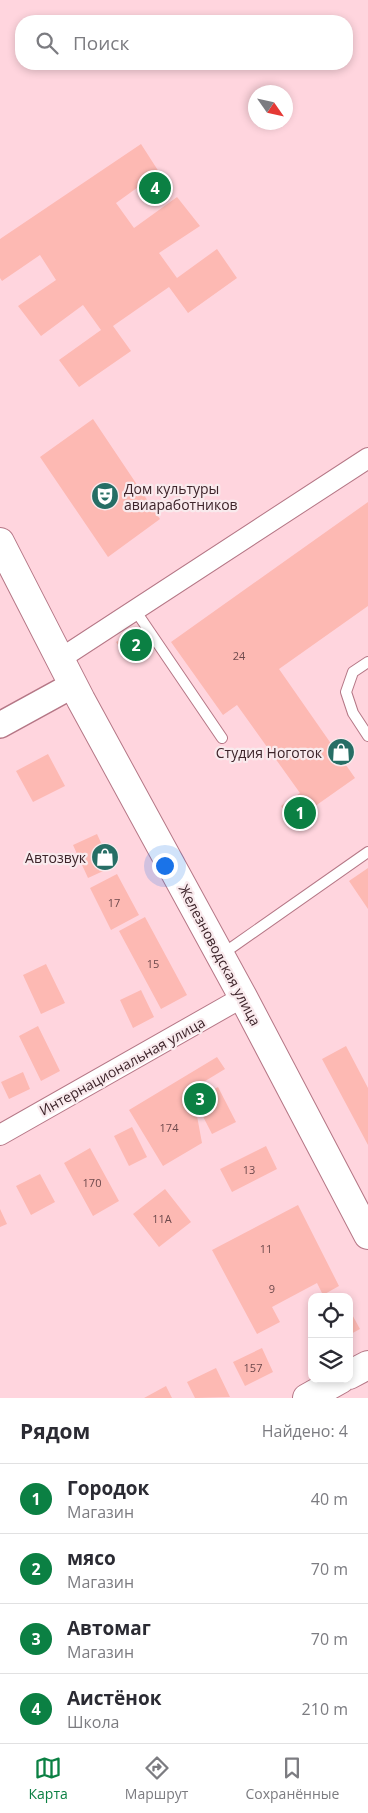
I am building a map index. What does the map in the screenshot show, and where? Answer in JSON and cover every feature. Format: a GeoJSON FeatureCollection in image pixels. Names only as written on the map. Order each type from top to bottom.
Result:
{"type":"FeatureCollection","features":[{"type":"Feature","properties":{"kind":"main road","name":"Железноводская улица"},"geometry":{"type":"LineString","coordinates":[[0,542],[73,685],[243,997],[368,1235]]}},
{"type":"Feature","properties":{"kind":"main road"},"geometry":{"type":"LineString","coordinates":[[353,1373],[368,1365]]}},
{"type":"Feature","properties":{"kind":"main road"},"geometry":{"type":"LineString","coordinates":[[307,1398],[334,1383]]}},
{"type":"Feature","properties":{"kind":"street"},"geometry":{"type":"LineString","coordinates":[[60,659],[368,458]]}},
{"type":"Feature","properties":{"kind":"street"},"geometry":{"type":"LineString","coordinates":[[0,725],[73,685]]}},
{"type":"Feature","properties":{"kind":"street","name":"Интернациональная улица"},"geometry":{"type":"LineString","coordinates":[[0,1134],[243,997]]}},
{"type":"Feature","properties":{"kind":"lane"},"geometry":{"type":"LineString","coordinates":[[135,610],[222,738]]}},
{"type":"Feature","properties":{"kind":"lane"},"geometry":{"type":"LineString","coordinates":[[368,662],[353,672],[346,692],[353,714],[368,736]]}},
{"type":"Feature","properties":{"kind":"lane"},"geometry":{"type":"LineString","coordinates":[[220,956],[368,852]]}},
{"type":"Feature","properties":{"kind":"building"},"geometry":{"type":"Polygon","coordinates":[[[141,144],[159,172],[116,203],[134,228],[177,197],[200,226],[159,253],[177,278],[217,249],[237,278],[188,313],[169,287],[113,326],[131,351],[79,387],[59,360],[101,330],[83,305],[41,336],[18,306],[56,280],[40,255],[2,281],[0,278],[0,239],[141,144]]]}},
{"type":"Feature","properties":{"kind":"building","name":"Дом культуры авиаработников"},"geometry":{"type":"Polygon","coordinates":[[[93,419],[160,519],[108,557],[40,457],[93,419]]]}},
{"type":"Feature","properties":{"kind":"building"},"geometry":{"type":"Polygon","coordinates":[[[368,502],[368,606],[279,669],[355,778],[311,809],[317,817],[299,830],[281,806],[300,793],[237,705],[223,715],[171,642],[368,502]]]}},
{"type":"Feature","properties":{"kind":"building"},"geometry":{"type":"Polygon","coordinates":[[[137,628],[150,646],[128,660],[116,642],[137,628]]]}},
{"type":"Feature","properties":{"kind":"building"},"geometry":{"type":"Polygon","coordinates":[[[48,754],[65,786],[33,802],[16,771],[48,754]]]}},
{"type":"Feature","properties":{"kind":"building"},"geometry":{"type":"Polygon","coordinates":[[[97,834],[112,867],[88,878],[73,845],[97,834]]]}},
{"type":"Feature","properties":{"kind":"building"},"geometry":{"type":"Polygon","coordinates":[[[368,868],[368,909],[349,881],[368,868]]]}},
{"type":"Feature","properties":{"kind":"building"},"geometry":{"type":"Polygon","coordinates":[[[117,874],[139,915],[111,930],[90,888],[117,874]]]}},
{"type":"Feature","properties":{"kind":"building"},"geometry":{"type":"Polygon","coordinates":[[[145,917],[187,995],[161,1009],[119,931],[145,917]]]}},
{"type":"Feature","properties":{"kind":"building"},"geometry":{"type":"Polygon","coordinates":[[[46,964],[65,1003],[41,1014],[23,975],[46,964]]]}},
{"type":"Feature","properties":{"kind":"building"},"geometry":{"type":"Polygon","coordinates":[[[141,990],[154,1017],[133,1028],[120,1000],[141,990]]]}},
{"type":"Feature","properties":{"kind":"building"},"geometry":{"type":"Polygon","coordinates":[[[38,1026],[60,1071],[41,1081],[19,1036],[38,1026]]]}},
{"type":"Feature","properties":{"kind":"building"},"geometry":{"type":"Polygon","coordinates":[[[346,1046],[368,1088],[368,1145],[322,1059],[346,1046]]]}},
{"type":"Feature","properties":{"kind":"building"},"geometry":{"type":"Polygon","coordinates":[[[217,1057],[225,1069],[192,1089],[202,1143],[163,1166],[129,1110],[217,1057]]]}},
{"type":"Feature","properties":{"kind":"building"},"geometry":{"type":"Polygon","coordinates":[[[23,1072],[30,1089],[9,1099],[1,1082],[23,1072]]]}},
{"type":"Feature","properties":{"kind":"building"},"geometry":{"type":"Polygon","coordinates":[[[218,1087],[236,1122],[212,1134],[194,1099],[218,1087]]]}},
{"type":"Feature","properties":{"kind":"building"},"geometry":{"type":"Polygon","coordinates":[[[132,1127],[147,1157],[129,1166],[114,1136],[132,1127]]]}},
{"type":"Feature","properties":{"kind":"building"},"geometry":{"type":"Polygon","coordinates":[[[266,1146],[277,1169],[232,1192],[220,1169],[266,1146]]]}},
{"type":"Feature","properties":{"kind":"building"},"geometry":{"type":"Polygon","coordinates":[[[90,1148],[119,1201],[93,1216],[64,1163],[90,1148]]]}},
{"type":"Feature","properties":{"kind":"building"},"geometry":{"type":"Polygon","coordinates":[[[40,1174],[55,1202],[31,1215],[16,1186],[40,1174]]]}},
{"type":"Feature","properties":{"kind":"building"},"geometry":{"type":"Polygon","coordinates":[[[165,1189],[191,1222],[159,1247],[133,1214],[165,1189]]]}},
{"type":"Feature","properties":{"kind":"building"},"geometry":{"type":"Polygon","coordinates":[[[298,1205],[339,1286],[327,1293],[322,1293],[317,1283],[272,1307],[280,1322],[257,1334],[212,1250],[298,1205]]]}},
{"type":"Feature","properties":{"kind":"building"},"geometry":{"type":"Polygon","coordinates":[[[0,1209],[7,1224],[0,1227],[0,1209]]]}},
{"type":"Feature","properties":{"kind":"building"},"geometry":{"type":"Polygon","coordinates":[[[353,1316],[360,1329],[353,1333],[353,1316]]]}},
{"type":"Feature","properties":{"kind":"building"},"geometry":{"type":"Polygon","coordinates":[[[262,1348],[273,1372],[245,1386],[233,1362],[262,1348]]]}},
{"type":"Feature","properties":{"kind":"building"},"geometry":{"type":"Polygon","coordinates":[[[216,1368],[230,1397],[195,1398],[187,1382],[216,1368]]]}},
{"type":"Feature","properties":{"kind":"building"},"geometry":{"type":"Polygon","coordinates":[[[166,1386],[172,1398],[144,1398],[166,1386]]]}},
{"type":"Feature","properties":{"kind":"place","name":"Аистёнок"},"geometry":{"type":"Point","coordinates":[155,188]}},
{"type":"Feature","properties":{"kind":"place","name":"Дом культуры авиаработников"},"geometry":{"type":"Point","coordinates":[105,496]}},
{"type":"Feature","properties":{"kind":"place","name":"мясо"},"geometry":{"type":"Point","coordinates":[136,645]}},
{"type":"Feature","properties":{"kind":"place","name":"Студия Ноготок"},"geometry":{"type":"Point","coordinates":[341,752]}},
{"type":"Feature","properties":{"kind":"place","name":"Городок"},"geometry":{"type":"Point","coordinates":[300,813]}},
{"type":"Feature","properties":{"kind":"place","name":"Автозвук"},"geometry":{"type":"Point","coordinates":[105,857]}},
{"type":"Feature","properties":{"kind":"place","name":"Автомаг"},"geometry":{"type":"Point","coordinates":[200,1099]}}]}
